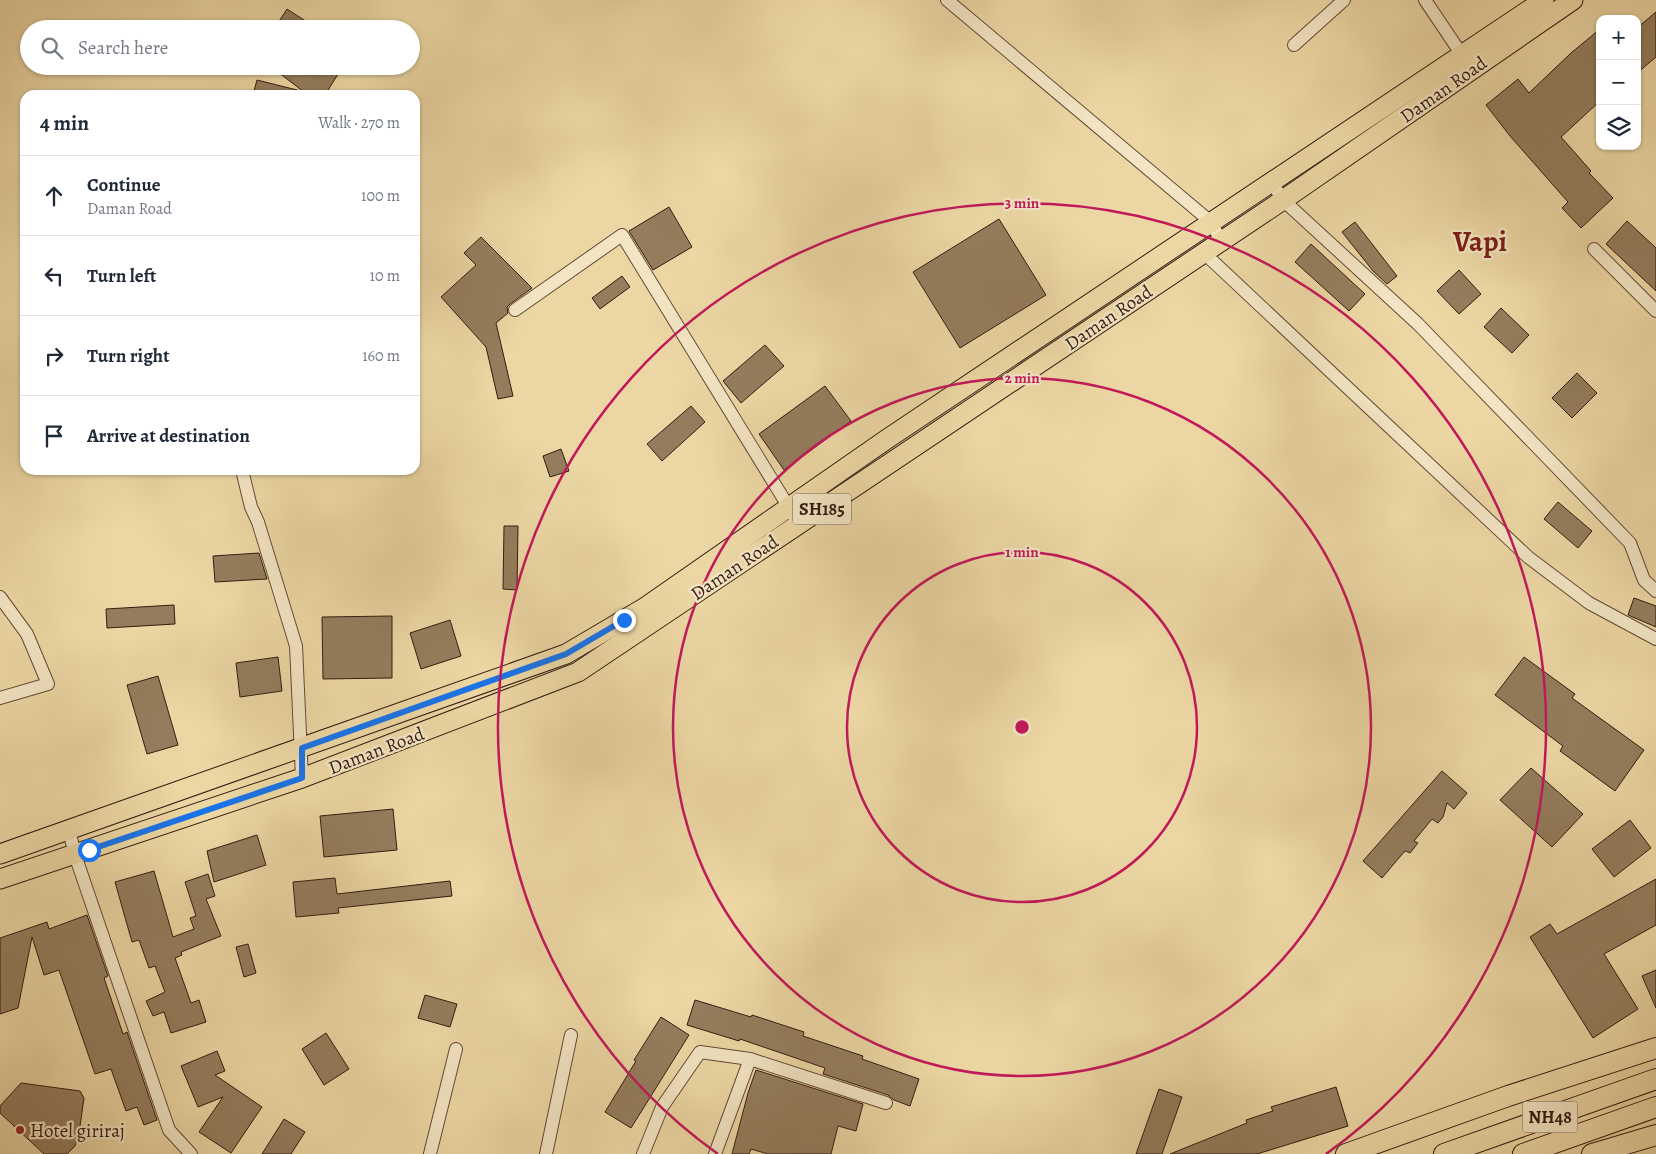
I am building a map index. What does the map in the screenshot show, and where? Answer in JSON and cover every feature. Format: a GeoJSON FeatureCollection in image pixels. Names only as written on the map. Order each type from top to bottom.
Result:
{"type":"FeatureCollection","features":[{"type":"Feature","properties":{"kind":"highway"},"geometry":{"type":"LineString","coordinates":[[1346,1154],[1508,1096],[1656,1048]]}},
{"type":"Feature","properties":{"kind":"highway","name":"NH48"},"geometry":{"type":"LineString","coordinates":[[1444,1154],[1656,1079]]}},
{"type":"Feature","properties":{"kind":"highway","name":"NH48"},"geometry":{"type":"LineString","coordinates":[[1523,1154],[1656,1107]]}},
{"type":"Feature","properties":{"kind":"highway"},"geometry":{"type":"LineString","coordinates":[[1592,1154],[1656,1135]]}},
{"type":"Feature","properties":{"kind":"main road"},"geometry":{"type":"LineString","coordinates":[[0,854],[566,654],[644,608],[895,433],[1544,0]]}},
{"type":"Feature","properties":{"kind":"main road","name":"Daman Road"},"geometry":{"type":"LineString","coordinates":[[0,879],[302,778],[578,672],[1283,200],[1573,0]]}},
{"type":"Feature","properties":{"kind":"street"},"geometry":{"type":"LineString","coordinates":[[947,0],[1211,222],[1221,240]]}},
{"type":"Feature","properties":{"kind":"street"},"geometry":{"type":"LineString","coordinates":[[1294,45],[1344,0]]}},
{"type":"Feature","properties":{"kind":"street"},"geometry":{"type":"LineString","coordinates":[[1425,0],[1462,55]]}},
{"type":"Feature","properties":{"kind":"street"},"geometry":{"type":"LineString","coordinates":[[1272,183],[1283,200],[1418,324],[1630,543],[1644,580],[1656,591]]}},
{"type":"Feature","properties":{"kind":"street"},"geometry":{"type":"LineString","coordinates":[[515,310],[622,235],[799,524]]}},
{"type":"Feature","properties":{"kind":"street"},"geometry":{"type":"LineString","coordinates":[[1594,249],[1656,311]]}},
{"type":"Feature","properties":{"kind":"street"},"geometry":{"type":"LineString","coordinates":[[1204,252],[1528,558],[1589,603],[1656,639]]}},
{"type":"Feature","properties":{"kind":"street"},"geometry":{"type":"LineString","coordinates":[[243,475],[251,507],[258,522],[296,646],[302,778]]}},
{"type":"Feature","properties":{"kind":"street"},"geometry":{"type":"LineString","coordinates":[[0,597],[28,634],[48,684],[0,698]]}},
{"type":"Feature","properties":{"kind":"street"},"geometry":{"type":"LineString","coordinates":[[69,830],[75,855],[169,1130],[191,1154]]}},
{"type":"Feature","properties":{"kind":"street"},"geometry":{"type":"LineString","coordinates":[[546,1154],[572,1035]]}},
{"type":"Feature","properties":{"kind":"street"},"geometry":{"type":"LineString","coordinates":[[430,1154],[456,1049]]}},
{"type":"Feature","properties":{"kind":"street"},"geometry":{"type":"LineString","coordinates":[[643,1154],[662,1107],[700,1052],[750,1059],[886,1103]]}},
{"type":"Feature","properties":{"kind":"street"},"geometry":{"type":"LineString","coordinates":[[715,1154],[750,1059]]}},
{"type":"Feature","properties":{"kind":"building"},"geometry":{"type":"Polygon","coordinates":[[[287,9],[304,20],[280,20],[287,9]]]}},
{"type":"Feature","properties":{"kind":"building"},"geometry":{"type":"Polygon","coordinates":[[[1656,12],[1656,57],[1641,70],[1641,60],[1641,25],[1656,12]]]}},
{"type":"Feature","properties":{"kind":"building"},"geometry":{"type":"Polygon","coordinates":[[[1596,32],[1596,105],[1561,137],[1591,171],[1589,173],[1613,198],[1581,228],[1562,208],[1568,202],[1510,136],[1486,105],[1518,79],[1529,93],[1596,32]]]}},
{"type":"Feature","properties":{"kind":"building"},"geometry":{"type":"Polygon","coordinates":[[[282,75],[337,75],[328,90],[301,90],[282,75]]]}},
{"type":"Feature","properties":{"kind":"building"},"geometry":{"type":"Polygon","coordinates":[[[257,80],[297,90],[254,90],[257,80]]]}},
{"type":"Feature","properties":{"kind":"building"},"geometry":{"type":"Polygon","coordinates":[[[669,207],[692,247],[653,270],[629,231],[669,207]]]}},
{"type":"Feature","properties":{"kind":"building"},"geometry":{"type":"Polygon","coordinates":[[[999,219],[1046,295],[960,348],[913,272],[999,219]]]}},
{"type":"Feature","properties":{"kind":"building"},"geometry":{"type":"Polygon","coordinates":[[[1627,221],[1656,248],[1656,291],[1606,244],[1627,221]]]}},
{"type":"Feature","properties":{"kind":"building"},"geometry":{"type":"Polygon","coordinates":[[[1355,222],[1397,276],[1387,284],[1373,271],[1342,232],[1355,222]]]}},
{"type":"Feature","properties":{"kind":"building"},"geometry":{"type":"Polygon","coordinates":[[[481,237],[532,288],[510,304],[507,307],[508,313],[496,323],[513,396],[498,399],[486,347],[441,297],[476,265],[464,253],[481,237]]]}},
{"type":"Feature","properties":{"kind":"building"},"geometry":{"type":"Polygon","coordinates":[[[1311,244],[1365,294],[1349,311],[1295,262],[1311,244]]]}},
{"type":"Feature","properties":{"kind":"building"},"geometry":{"type":"Polygon","coordinates":[[[1459,270],[1481,294],[1459,314],[1437,291],[1459,270]]]}},
{"type":"Feature","properties":{"kind":"building"},"geometry":{"type":"Polygon","coordinates":[[[622,276],[630,287],[600,309],[592,298],[622,276]]]}},
{"type":"Feature","properties":{"kind":"building"},"geometry":{"type":"Polygon","coordinates":[[[1501,308],[1529,335],[1512,353],[1484,327],[1501,308]]]}},
{"type":"Feature","properties":{"kind":"building"},"geometry":{"type":"Polygon","coordinates":[[[765,345],[784,366],[741,403],[723,381],[765,345]]]}},
{"type":"Feature","properties":{"kind":"building"},"geometry":{"type":"Polygon","coordinates":[[[1577,373],[1597,393],[1572,418],[1552,398],[1577,373]]]}},
{"type":"Feature","properties":{"kind":"building"},"geometry":{"type":"Polygon","coordinates":[[[825,386],[851,421],[784,470],[759,434],[825,386]]]}},
{"type":"Feature","properties":{"kind":"building"},"geometry":{"type":"Polygon","coordinates":[[[691,406],[705,422],[662,461],[647,444],[691,406]]]}},
{"type":"Feature","properties":{"kind":"building"},"geometry":{"type":"Polygon","coordinates":[[[561,449],[569,471],[550,477],[543,456],[561,449]]]}},
{"type":"Feature","properties":{"kind":"building"},"geometry":{"type":"Polygon","coordinates":[[[1558,502],[1592,531],[1578,548],[1544,519],[1558,502]]]}},
{"type":"Feature","properties":{"kind":"building"},"geometry":{"type":"Polygon","coordinates":[[[504,526],[518,526],[517,590],[503,589],[504,526]]]}},
{"type":"Feature","properties":{"kind":"building"},"geometry":{"type":"Polygon","coordinates":[[[259,553],[267,579],[215,582],[213,556],[259,553]]]}},
{"type":"Feature","properties":{"kind":"building"},"geometry":{"type":"Polygon","coordinates":[[[1634,598],[1656,606],[1656,627],[1628,615],[1634,598]]]}},
{"type":"Feature","properties":{"kind":"building"},"geometry":{"type":"Polygon","coordinates":[[[174,605],[175,624],[107,628],[106,609],[174,605]]]}},
{"type":"Feature","properties":{"kind":"building"},"geometry":{"type":"Polygon","coordinates":[[[392,616],[392,678],[323,679],[322,617],[392,616]]]}},
{"type":"Feature","properties":{"kind":"building"},"geometry":{"type":"Polygon","coordinates":[[[450,620],[461,656],[421,669],[410,633],[450,620]]]}},
{"type":"Feature","properties":{"kind":"building"},"geometry":{"type":"Polygon","coordinates":[[[278,657],[282,691],[240,697],[236,663],[278,657]]]}},
{"type":"Feature","properties":{"kind":"building"},"geometry":{"type":"Polygon","coordinates":[[[1524,657],[1575,694],[1572,698],[1644,750],[1615,791],[1560,751],[1563,746],[1495,695],[1524,657]]]}},
{"type":"Feature","properties":{"kind":"building"},"geometry":{"type":"Polygon","coordinates":[[[158,676],[178,745],[147,754],[127,685],[158,676]]]}},
{"type":"Feature","properties":{"kind":"building"},"geometry":{"type":"Polygon","coordinates":[[[1531,768],[1583,814],[1552,847],[1500,800],[1531,768]]]}},
{"type":"Feature","properties":{"kind":"building"},"geometry":{"type":"Polygon","coordinates":[[[1442,771],[1467,793],[1454,809],[1447,803],[1443,817],[1438,823],[1432,819],[1414,841],[1418,843],[1410,853],[1404,852],[1382,878],[1363,861],[1442,771]]]}},
{"type":"Feature","properties":{"kind":"building"},"geometry":{"type":"Polygon","coordinates":[[[393,809],[397,850],[324,857],[320,816],[393,809]]]}},
{"type":"Feature","properties":{"kind":"building"},"geometry":{"type":"Polygon","coordinates":[[[1630,820],[1651,848],[1614,877],[1592,849],[1630,820]]]}},
{"type":"Feature","properties":{"kind":"building"},"geometry":{"type":"Polygon","coordinates":[[[257,835],[266,865],[214,882],[207,851],[257,835]]]}},
{"type":"Feature","properties":{"kind":"building"},"geometry":{"type":"Polygon","coordinates":[[[154,871],[173,937],[194,929],[190,918],[196,916],[185,882],[208,874],[215,896],[206,899],[221,936],[181,952],[182,955],[175,958],[191,1003],[199,1000],[206,1022],[171,1033],[164,1012],[153,1016],[146,1001],[165,992],[155,966],[149,968],[139,940],[132,942],[115,882],[154,871]]]}},
{"type":"Feature","properties":{"kind":"building"},"geometry":{"type":"Polygon","coordinates":[[[335,878],[337,894],[450,881],[452,896],[338,908],[339,913],[296,917],[293,882],[335,878]]]}},
{"type":"Feature","properties":{"kind":"building"},"geometry":{"type":"Polygon","coordinates":[[[1656,879],[1656,925],[1604,954],[1638,1009],[1593,1038],[1530,937],[1550,924],[1557,934],[1656,879]]]}},
{"type":"Feature","properties":{"kind":"building"},"geometry":{"type":"Polygon","coordinates":[[[87,915],[108,976],[104,978],[123,1034],[127,1032],[157,1120],[144,1125],[137,1107],[126,1111],[111,1069],[95,1074],[59,970],[44,975],[32,937],[18,1008],[0,1014],[0,938],[47,922],[49,929],[87,915]]]}},
{"type":"Feature","properties":{"kind":"building"},"geometry":{"type":"Polygon","coordinates":[[[248,944],[256,973],[244,977],[236,947],[248,944]]]}},
{"type":"Feature","properties":{"kind":"building"},"geometry":{"type":"Polygon","coordinates":[[[1656,970],[1656,1008],[1642,976],[1656,970]]]}},
{"type":"Feature","properties":{"kind":"building"},"geometry":{"type":"Polygon","coordinates":[[[425,995],[457,1004],[450,1027],[418,1018],[425,995]]]}},
{"type":"Feature","properties":{"kind":"building"},"geometry":{"type":"Polygon","coordinates":[[[695,1000],[751,1017],[752,1015],[804,1032],[803,1036],[863,1056],[862,1059],[919,1079],[910,1106],[894,1100],[888,1095],[823,1074],[825,1068],[740,1039],[739,1041],[687,1025],[695,1000]]]}},
{"type":"Feature","properties":{"kind":"building"},"geometry":{"type":"Polygon","coordinates":[[[661,1017],[689,1035],[631,1128],[605,1112],[661,1017]]]}},
{"type":"Feature","properties":{"kind":"building"},"geometry":{"type":"Polygon","coordinates":[[[326,1033],[349,1069],[324,1085],[302,1049],[326,1033]]]}},
{"type":"Feature","properties":{"kind":"building"},"geometry":{"type":"Polygon","coordinates":[[[217,1051],[225,1071],[215,1075],[262,1107],[231,1153],[199,1132],[223,1097],[198,1107],[181,1066],[217,1051]]]}},
{"type":"Feature","properties":{"kind":"building"},"geometry":{"type":"Polygon","coordinates":[[[756,1070],[863,1104],[856,1131],[838,1126],[831,1154],[768,1154],[751,1149],[749,1154],[732,1154],[756,1070]]]}},
{"type":"Feature","properties":{"kind":"building"},"geometry":{"type":"Polygon","coordinates":[[[21,1083],[80,1091],[84,1098],[79,1133],[75,1146],[67,1154],[44,1154],[0,1113],[0,1106],[21,1083]]]}},
{"type":"Feature","properties":{"kind":"building"},"geometry":{"type":"Polygon","coordinates":[[[1336,1087],[1348,1126],[1257,1154],[1170,1154],[1247,1123],[1246,1120],[1273,1111],[1271,1107],[1336,1087]]]}},
{"type":"Feature","properties":{"kind":"building"},"geometry":{"type":"Polygon","coordinates":[[[1159,1089],[1182,1097],[1162,1154],[1136,1154],[1159,1089]]]}},
{"type":"Feature","properties":{"kind":"building"},"geometry":{"type":"Polygon","coordinates":[[[284,1119],[305,1132],[291,1154],[262,1154],[284,1119]]]}},
{"type":"Feature","properties":{"kind":"place","name":"Hotel giriraj"},"geometry":{"type":"Point","coordinates":[20,1130]}},
{"type":"Feature","properties":{"kind":"district","name":"Vapi"},"geometry":{"type":"Point","coordinates":[1480,241]}},
{"type":"Feature","properties":{"kind":"route"},"geometry":{"type":"LineString","coordinates":[[89,850],[302,778],[302,748],[566,654],[624,620]]}}]}
